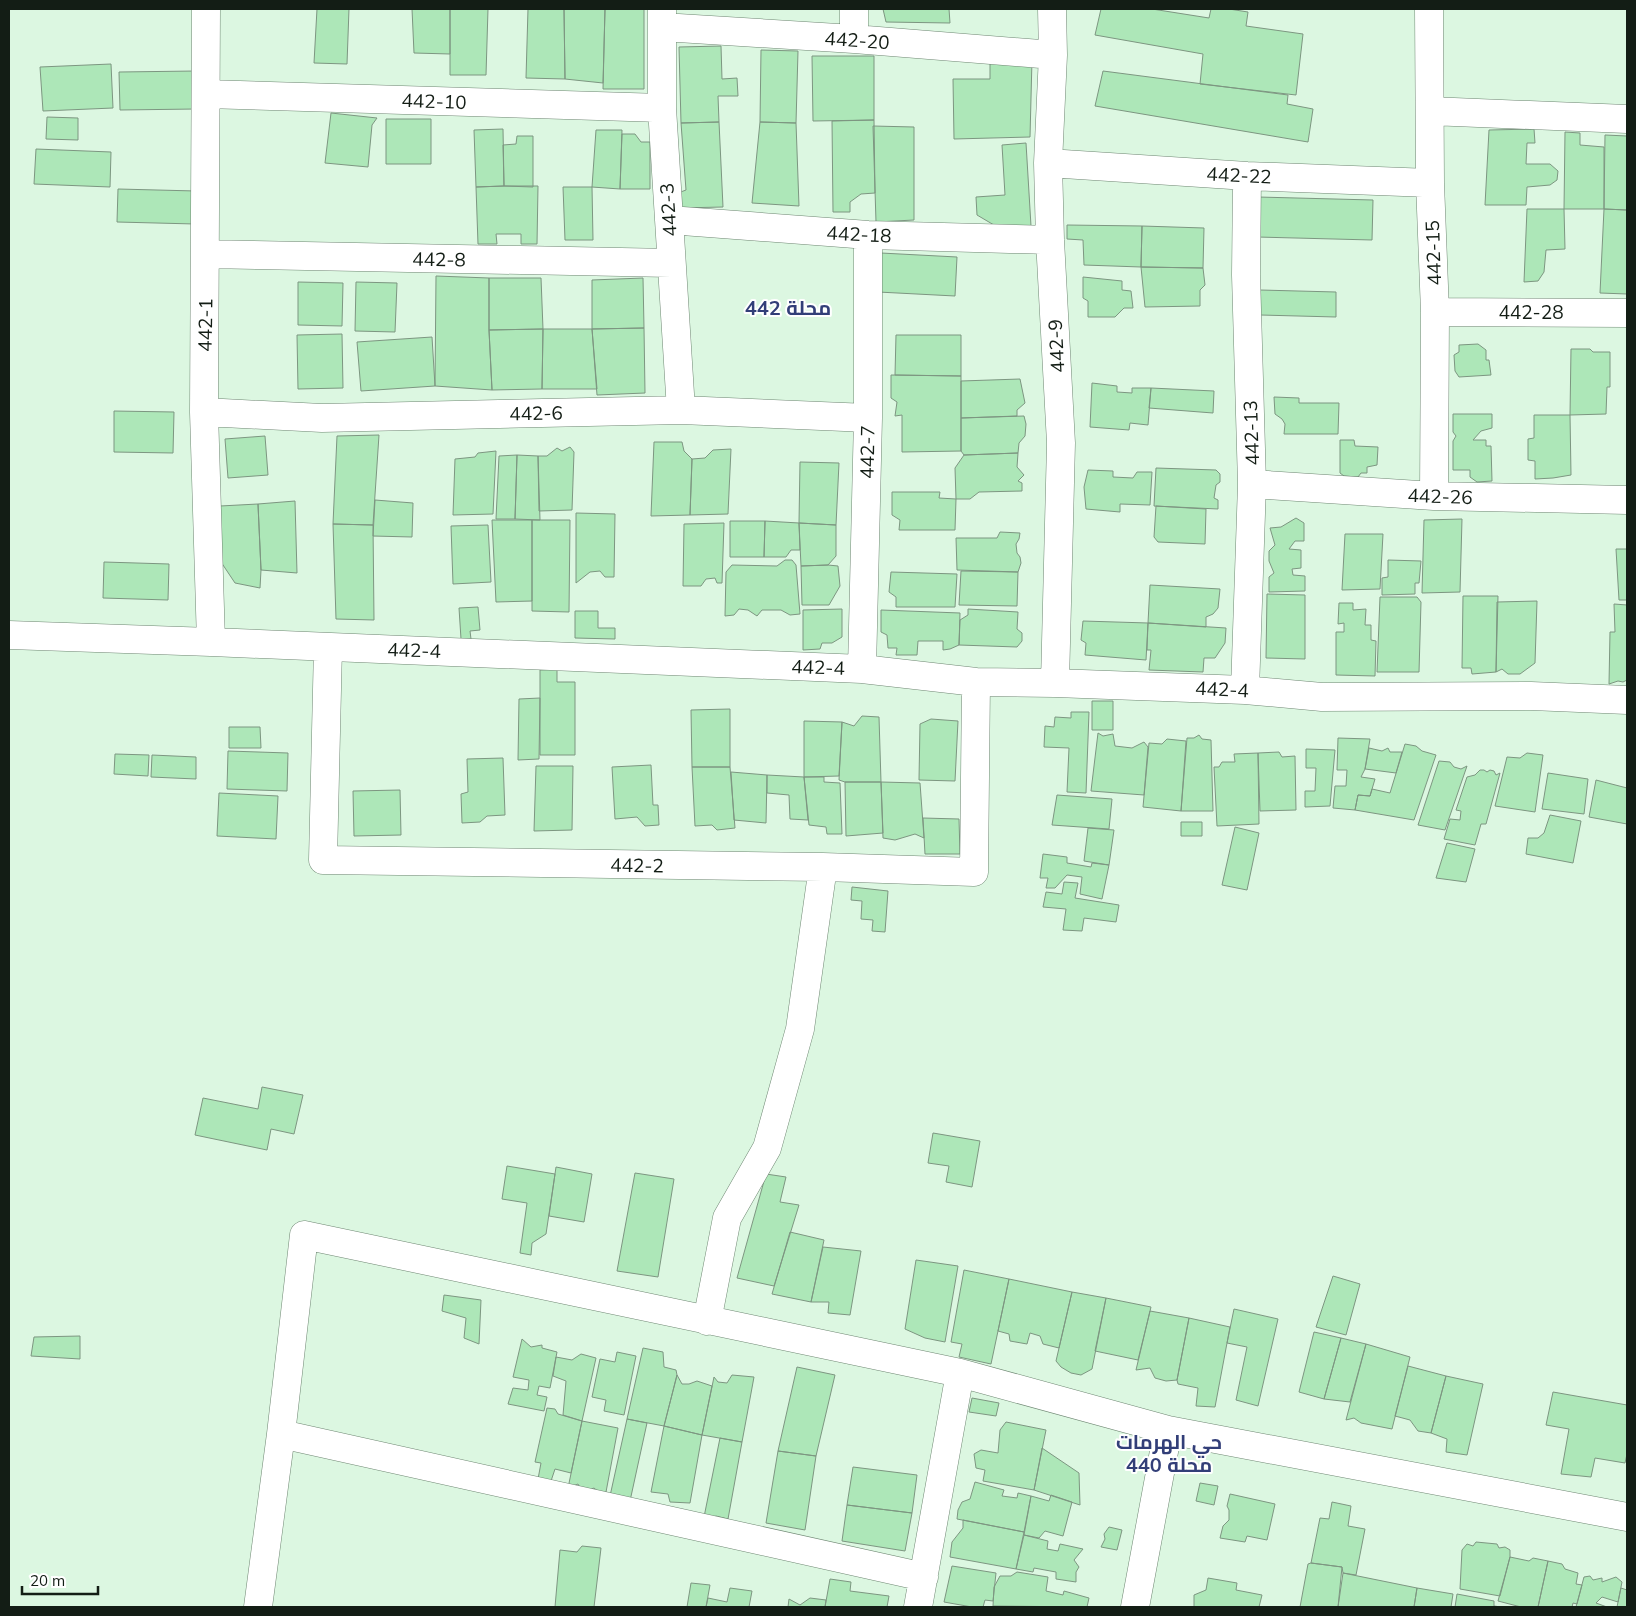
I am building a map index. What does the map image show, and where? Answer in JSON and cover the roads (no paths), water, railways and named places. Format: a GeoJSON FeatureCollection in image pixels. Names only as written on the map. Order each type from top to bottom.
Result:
{"type":"FeatureCollection","features":[{"type":"Feature","properties":{"kind":"street","name":"442-1"},"geometry":{"type":"LineString","coordinates":[[206,9],[204,412],[211,642]]}},
{"type":"Feature","properties":{"kind":"street"},"geometry":{"type":"LineString","coordinates":[[854,9],[854,39]]}},
{"type":"Feature","properties":{"kind":"street","name":"442-9"},"geometry":{"type":"LineString","coordinates":[[1052,9],[1053,55],[1048,163],[1050,240],[1061,443],[1055,683]]}},
{"type":"Feature","properties":{"kind":"street","name":"442-15"},"geometry":{"type":"LineString","coordinates":[[1429,9],[1430,183],[1435,312],[1434,496]]}},
{"type":"Feature","properties":{"kind":"street","name":"442-20"},"geometry":{"type":"LineString","coordinates":[[662,18],[854,39],[1053,55]]}},
{"type":"Feature","properties":{"kind":"street","name":"442-3"},"geometry":{"type":"LineString","coordinates":[[662,18],[662,108],[681,410]]}},
{"type":"Feature","properties":{"kind":"street","name":"442-10"},"geometry":{"type":"LineString","coordinates":[[206,94],[662,108]]}},
{"type":"Feature","properties":{"kind":"street"},"geometry":{"type":"LineString","coordinates":[[1430,110],[1627,118]]}},
{"type":"Feature","properties":{"kind":"street","name":"442-22"},"geometry":{"type":"LineString","coordinates":[[1048,163],[1246,176],[1430,183]]}},
{"type":"Feature","properties":{"kind":"street","name":"442-13"},"geometry":{"type":"LineString","coordinates":[[1245,690],[1252,484],[1246,276],[1246,176]]}},
{"type":"Feature","properties":{"kind":"street","name":"442-18"},"geometry":{"type":"LineString","coordinates":[[669,220],[868,235],[1050,240]]}},
{"type":"Feature","properties":{"kind":"street","name":"442-7"},"geometry":{"type":"LineString","coordinates":[[862,669],[868,418],[868,235]]}},
{"type":"Feature","properties":{"kind":"street","name":"442-8"},"geometry":{"type":"LineString","coordinates":[[206,254],[671,263]]}},
{"type":"Feature","properties":{"kind":"street","name":"442-28"},"geometry":{"type":"LineString","coordinates":[[1435,312],[1627,313]]}},
{"type":"Feature","properties":{"kind":"street","name":"442-6"},"geometry":{"type":"LineString","coordinates":[[204,412],[322,418],[681,410],[868,418]]}},
{"type":"Feature","properties":{"kind":"street","name":"442-26"},"geometry":{"type":"LineString","coordinates":[[1252,484],[1434,496],[1627,500]]}},
{"type":"Feature","properties":{"kind":"street","name":"442-4"},"geometry":{"type":"LineString","coordinates":[[9,635],[862,669],[976,682],[1245,690],[1322,697],[1531,696],[1627,700]]}},
{"type":"Feature","properties":{"kind":"street","name":"442-2"},"geometry":{"type":"LineString","coordinates":[[328,647],[323,860],[823,867],[974,872],[976,682]]}},
{"type":"Feature","properties":{"kind":"street"},"geometry":{"type":"LineString","coordinates":[[707,1320],[727,1218],[767,1148],[800,1028],[823,867]]}},
{"type":"Feature","properties":{"kind":"street"},"geometry":{"type":"LineString","coordinates":[[258,1607],[281,1434],[304,1235],[960,1373],[1168,1430],[1627,1517]]}},
{"type":"Feature","properties":{"kind":"street"},"geometry":{"type":"LineString","coordinates":[[918,1607],[960,1373]]}},
{"type":"Feature","properties":{"kind":"street"},"geometry":{"type":"LineString","coordinates":[[1136,1607],[1168,1430]]}},
{"type":"Feature","properties":{"kind":"street"},"geometry":{"type":"LineString","coordinates":[[281,1434],[924,1577]]}},
{"type":"Feature","properties":{"kind":"district","name":"محلة 442"},"geometry":{"type":"Point","coordinates":[788,308]}},
{"type":"Feature","properties":{"kind":"district","name":"حي الهرمات محلة 440"},"geometry":{"type":"Point","coordinates":[1169,1454]}}]}
